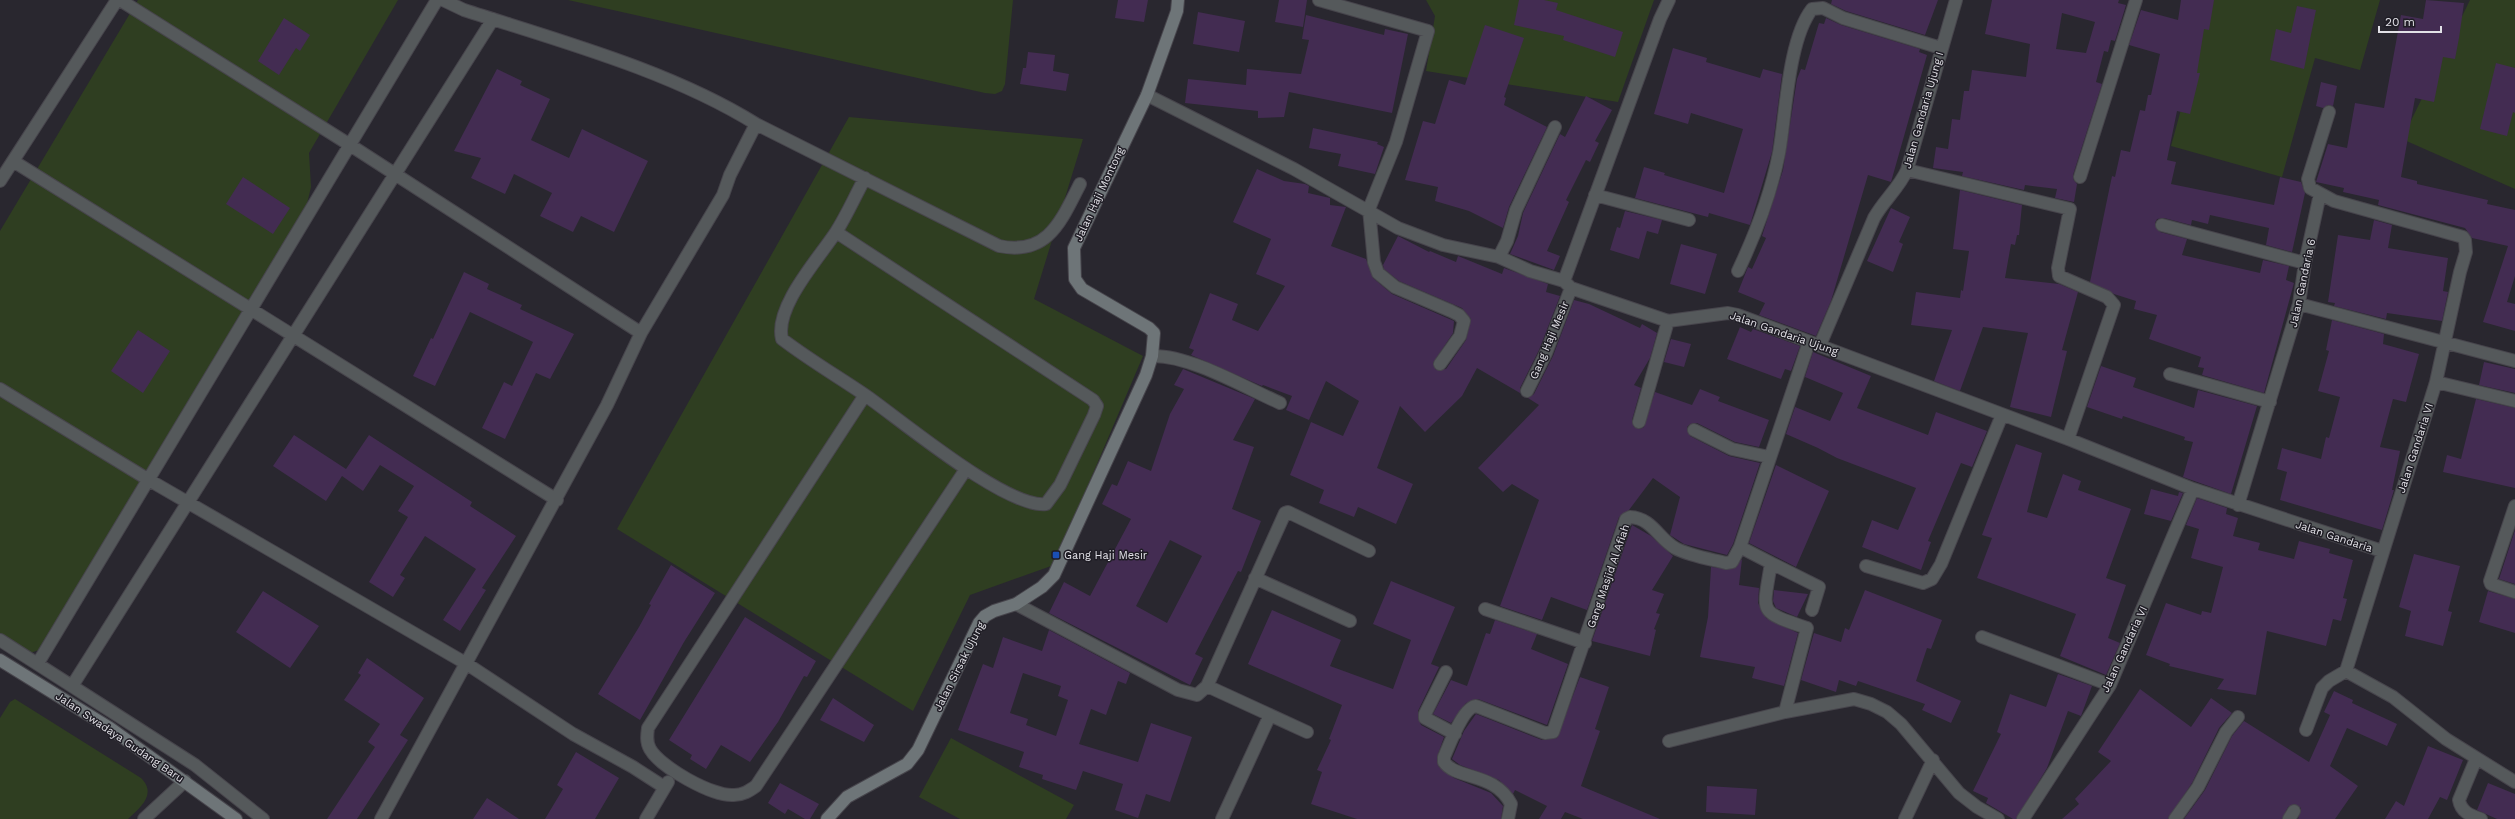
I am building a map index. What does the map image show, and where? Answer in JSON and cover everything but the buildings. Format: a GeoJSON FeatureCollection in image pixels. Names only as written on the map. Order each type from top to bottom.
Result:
{"type":"FeatureCollection","features":[{"type":"Feature","properties":{"kind":"street"},"geometry":{"type":"LineString","coordinates":[[0,182],[117,0]]}},
{"type":"Feature","properties":{"kind":"street"},"geometry":{"type":"LineString","coordinates":[[120,0],[350,145],[641,333]]}},
{"type":"Feature","properties":{"kind":"street"},"geometry":{"type":"LineString","coordinates":[[38,663],[436,0]]}},
{"type":"Feature","properties":{"kind":"street"},"geometry":{"type":"LineString","coordinates":[[443,0],[645,72],[730,108],[756,124],[988,241],[1012,249],[1033,245],[1046,238],[1058,227],[1080,184]]}},
{"type":"Feature","properties":{"kind":"street","name":"Jalan Haji Montong"},"geometry":{"type":"LineString","coordinates":[[1152,356],[1154,333],[1149,328],[1082,289],[1075,278],[1074,248],[1147,95],[1177,11],[1178,0]]}},
{"type":"Feature","properties":{"kind":"street"},"geometry":{"type":"LineString","coordinates":[[1319,0],[1428,31],[1396,142],[1369,210],[1374,262],[1378,273],[1395,287],[1451,311],[1459,315],[1464,321],[1460,336],[1440,364]]}},
{"type":"Feature","properties":{"kind":"street"},"geometry":{"type":"LineString","coordinates":[[1567,285],[1595,195],[1660,19],[1669,0]]}},
{"type":"Feature","properties":{"kind":"street","name":"Jalan Gandaria Ujung I"},"geometry":{"type":"LineString","coordinates":[[1815,344],[1874,218],[1881,205],[1901,182],[1907,170],[1956,0]]}},
{"type":"Feature","properties":{"kind":"street"},"geometry":{"type":"LineString","coordinates":[[2080,177],[2136,0]]}},
{"type":"Feature","properties":{"kind":"street"},"geometry":{"type":"LineString","coordinates":[[1738,271],[1770,194],[1800,35],[1807,16],[1812,9],[1824,4],[1843,18],[1941,48]]}},
{"type":"Feature","properties":{"kind":"street"},"geometry":{"type":"LineString","coordinates":[[72,686],[493,19]]}},
{"type":"Feature","properties":{"kind":"street","name":"Jalan Gandaria Ujung"},"geometry":{"type":"LineString","coordinates":[[1147,95],[1369,210],[1398,228],[1433,241],[1499,257],[1530,271],[1668,321],[1728,313],[1815,344],[2002,415]]}},
{"type":"Feature","properties":{"kind":"street"},"geometry":{"type":"LineString","coordinates":[[2320,194],[2310,188],[2308,179],[2329,112]]}},
{"type":"Feature","properties":{"kind":"street"},"geometry":{"type":"LineString","coordinates":[[381,819],[607,405],[641,333],[723,195],[730,175],[756,124]]}},
{"type":"Feature","properties":{"kind":"street"},"geometry":{"type":"LineString","coordinates":[[1499,257],[1507,241],[1516,210],[1555,126]]}},
{"type":"Feature","properties":{"kind":"street"},"geometry":{"type":"LineString","coordinates":[[13,161],[556,500]]}},
{"type":"Feature","properties":{"kind":"street"},"geometry":{"type":"LineString","coordinates":[[1907,170],[2070,210],[2058,268],[2059,276],[2107,297],[2114,305],[2068,439]]}},
{"type":"Feature","properties":{"kind":"street"},"geometry":{"type":"LineString","coordinates":[[836,232],[1079,389],[1093,400],[1097,406],[1060,485],[1046,504],[1036,506],[1018,498],[966,469],[865,395],[782,339],[782,317],[808,271],[836,232],[865,178]]}},
{"type":"Feature","properties":{"kind":"street","name":"Jalan Gandaria 6"},"geometry":{"type":"LineString","coordinates":[[2238,505],[2299,304],[2305,263],[2320,194]]}},
{"type":"Feature","properties":{"kind":"street","name":"Jalan Gandaria VI"},"geometry":{"type":"LineString","coordinates":[[2320,194],[2334,201],[2463,236],[2465,240],[2466,252],[2436,382],[2382,551]]}},
{"type":"Feature","properties":{"kind":"street"},"geometry":{"type":"LineString","coordinates":[[1595,195],[1689,220]]}},
{"type":"Feature","properties":{"kind":"street"},"geometry":{"type":"LineString","coordinates":[[2162,226],[2305,263]]}},
{"type":"Feature","properties":{"kind":"street","name":"Gang Haji Mesir"},"geometry":{"type":"LineString","coordinates":[[1527,391],[1546,353],[1567,285]]}},
{"type":"Feature","properties":{"kind":"street"},"geometry":{"type":"LineString","coordinates":[[2299,304],[2515,361]]}},
{"type":"Feature","properties":{"kind":"street"},"geometry":{"type":"LineString","coordinates":[[1639,422],[1668,321]]}},
{"type":"Feature","properties":{"kind":"street","name":"Gang Masjid Al Afiah"},"geometry":{"type":"LineString","coordinates":[[1508,819],[1511,804],[1508,797],[1491,782],[1445,764],[1444,757],[1467,713],[1476,706],[1545,733],[1553,732],[1585,643],[1626,519],[1630,517],[1641,518],[1677,549],[1726,563],[1732,562],[1740,547],[1769,457],[1815,344]]}},
{"type":"Feature","properties":{"kind":"street"},"geometry":{"type":"LineString","coordinates":[[1152,356],[1166,356],[1195,363],[1280,403]]}},
{"type":"Feature","properties":{"kind":"street","name":"Jalan Sirsak Ujung"},"geometry":{"type":"LineString","coordinates":[[827,819],[847,796],[907,764],[918,750],[979,623],[985,616],[994,611],[1016,604],[1042,587],[1054,575],[1063,559],[1152,356]]}},
{"type":"Feature","properties":{"kind":"street"},"geometry":{"type":"LineString","coordinates":[[2170,374],[2270,402]]}},
{"type":"Feature","properties":{"kind":"street"},"geometry":{"type":"LineString","coordinates":[[2436,382],[2515,401]]}},
{"type":"Feature","properties":{"kind":"street"},"geometry":{"type":"LineString","coordinates":[[0,389],[149,480],[466,664],[573,734],[633,767],[664,787]]}},
{"type":"Feature","properties":{"kind":"street"},"geometry":{"type":"LineString","coordinates":[[865,395],[648,728],[646,738],[650,749],[658,759],[675,773],[692,782],[732,796],[744,794],[756,786],[966,469]]}},
{"type":"Feature","properties":{"kind":"street"},"geometry":{"type":"LineString","coordinates":[[1866,566],[1923,583],[1932,578],[1941,564],[2002,415]]}},
{"type":"Feature","properties":{"kind":"street","name":"Jalan Gandaria"},"geometry":{"type":"LineString","coordinates":[[2002,415],[2068,439],[2193,489],[2382,551],[2346,671]]}},
{"type":"Feature","properties":{"kind":"street"},"geometry":{"type":"LineString","coordinates":[[1694,430],[1732,449],[1769,457]]}},
{"type":"Feature","properties":{"kind":"street","name":"Jalan Gandaria VI"},"geometry":{"type":"LineString","coordinates":[[2023,819],[2110,685],[2193,489]]}},
{"type":"Feature","properties":{"kind":"street"},"geometry":{"type":"LineString","coordinates":[[2515,506],[2490,580],[2491,584],[2515,592]]}},
{"type":"Feature","properties":{"kind":"street"},"geometry":{"type":"LineString","coordinates":[[1016,604],[1178,690],[1197,695],[1201,694],[1207,686],[1280,519],[1288,512],[1369,551]]}},
{"type":"Feature","properties":{"kind":"street"},"geometry":{"type":"LineString","coordinates":[[1740,547],[1819,587],[1812,610]]}},
{"type":"Feature","properties":{"kind":"street"},"geometry":{"type":"LineString","coordinates":[[1771,563],[1765,602],[1767,612],[1773,616],[1807,628],[1785,712]]}},
{"type":"Feature","properties":{"kind":"street"},"geometry":{"type":"LineString","coordinates":[[1255,578],[1350,621]]}},
{"type":"Feature","properties":{"kind":"street"},"geometry":{"type":"LineString","coordinates":[[1485,609],[1585,643]]}},
{"type":"Feature","properties":{"kind":"street"},"geometry":{"type":"LineString","coordinates":[[1982,637],[2110,685]]}},
{"type":"Feature","properties":{"kind":"street"},"geometry":{"type":"LineString","coordinates":[[0,640],[195,765],[263,819]]}},
{"type":"Feature","properties":{"kind":"street","name":"Jalan Swadaya Gudang Baru"},"geometry":{"type":"LineString","coordinates":[[0,660],[110,728],[236,819]]}},
{"type":"Feature","properties":{"kind":"street"},"geometry":{"type":"LineString","coordinates":[[2306,730],[2322,688],[2329,681],[2346,671],[2393,697],[2446,739],[2515,782]]}},
{"type":"Feature","properties":{"kind":"street"},"geometry":{"type":"LineString","coordinates":[[1446,672],[1425,714],[1425,718],[1455,734]]}},
{"type":"Feature","properties":{"kind":"street"},"geometry":{"type":"LineString","coordinates":[[1207,686],[1307,732]]}},
{"type":"Feature","properties":{"kind":"street"},"geometry":{"type":"LineString","coordinates":[[1669,741],[1785,712],[1854,700],[1871,704],[1887,712],[1901,724],[1933,760],[1959,793],[1977,807],[1998,819]]}},
{"type":"Feature","properties":{"kind":"street"},"geometry":{"type":"LineString","coordinates":[[1222,819],[1270,715]]}},
{"type":"Feature","properties":{"kind":"street"},"geometry":{"type":"LineString","coordinates":[[2175,819],[2198,787],[2226,732],[2238,717]]}},
{"type":"Feature","properties":{"kind":"street"},"geometry":{"type":"LineString","coordinates":[[2476,759],[2461,791],[2459,800],[2463,810],[2481,819]]}},
{"type":"Feature","properties":{"kind":"street"},"geometry":{"type":"LineString","coordinates":[[1905,819],[1933,760]]}},
{"type":"Feature","properties":{"kind":"street"},"geometry":{"type":"LineString","coordinates":[[646,819],[664,787],[675,773]]}},
{"type":"Feature","properties":{"kind":"street"},"geometry":{"type":"LineString","coordinates":[[144,819],[185,781]]}},
{"type":"Feature","properties":{"kind":"green space"},"geometry":{"type":"Polygon","coordinates":[[[138,0],[398,0],[309,153],[311,187],[306,208],[39,650],[27,654],[0,644],[0,231],[138,0]]]}},
{"type":"Feature","properties":{"kind":"green space"},"geometry":{"type":"Polygon","coordinates":[[[568,0],[1013,0],[1005,84],[1002,91],[995,94],[985,93],[568,0]]]}},
{"type":"Feature","properties":{"kind":"green space"},"geometry":{"type":"Polygon","coordinates":[[[1426,0],[1654,0],[1618,102],[1426,71],[1435,16],[1426,0]]]}},
{"type":"Feature","properties":{"kind":"green space"},"geometry":{"type":"Polygon","coordinates":[[[2211,0],[2380,0],[2360,70],[2315,58],[2282,177],[2171,146],[2211,0]]]}},
{"type":"Feature","properties":{"kind":"green space"},"geometry":{"type":"Polygon","coordinates":[[[2470,0],[2515,0],[2515,189],[2402,139],[2470,0]]]}},
{"type":"Feature","properties":{"kind":"green space"},"geometry":{"type":"Polygon","coordinates":[[[849,117],[1083,139],[1034,299],[1143,356],[1054,565],[970,595],[913,711],[617,529],[849,117]]]}},
{"type":"Feature","properties":{"kind":"green space"},"geometry":{"type":"Polygon","coordinates":[[[15,699],[141,778],[148,789],[145,800],[138,810],[128,819],[0,819],[0,718],[10,702],[15,699]]]}},
{"type":"Feature","properties":{"kind":"green space"},"geometry":{"type":"Polygon","coordinates":[[[951,738],[1074,805],[1066,819],[960,819],[919,797],[951,738]]]}},
{"type":"Feature","properties":{"kind":"place","name":"Gang Haji Mesir"},"geometry":{"type":"Point","coordinates":[1056,555]}}]}
